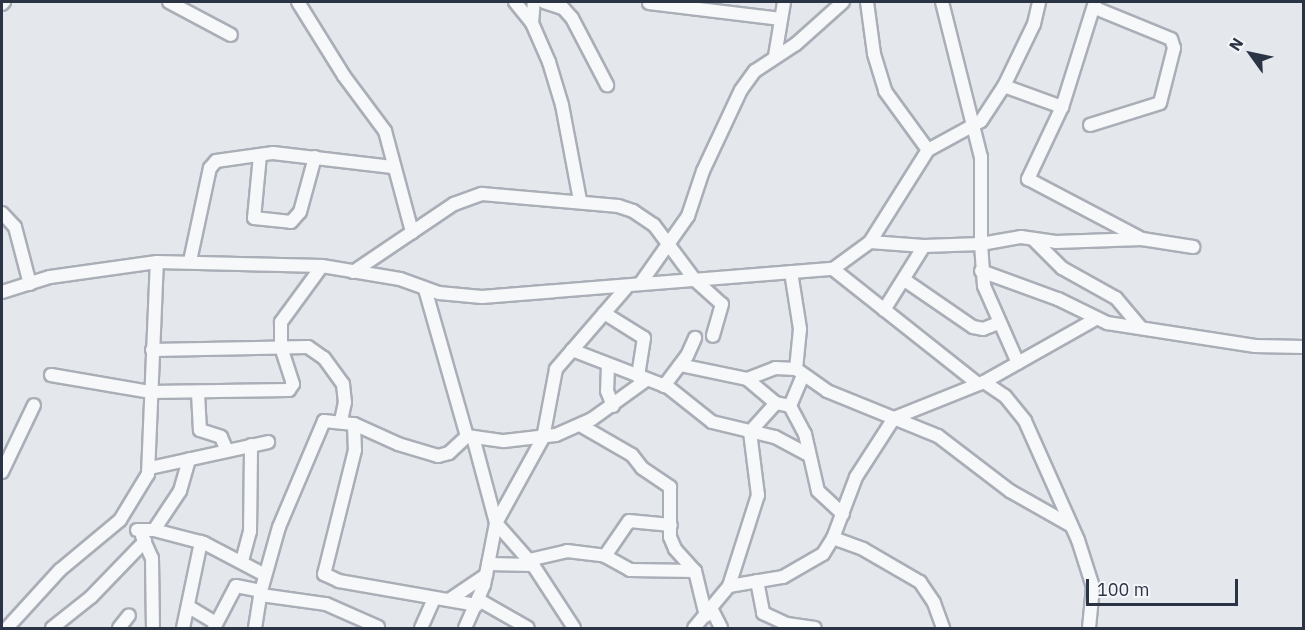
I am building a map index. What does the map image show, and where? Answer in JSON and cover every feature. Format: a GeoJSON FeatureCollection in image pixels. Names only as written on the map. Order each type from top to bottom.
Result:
{"type":"FeatureCollection","features":[{"type":"Feature","properties":{"kind":"street"},"geometry":{"type":"LineString","coordinates":[[169,2],[231,35]]}},
{"type":"Feature","properties":{"kind":"street"},"geometry":{"type":"LineString","coordinates":[[515,2],[532,23],[562,105],[580,200]]}},
{"type":"Feature","properties":{"kind":"street"},"geometry":{"type":"LineString","coordinates":[[532,23],[534,2]]}},
{"type":"Feature","properties":{"kind":"street"},"geometry":{"type":"LineString","coordinates":[[544,2],[563,8],[572,18],[607,85]]}},
{"type":"Feature","properties":{"kind":"street"},"geometry":{"type":"LineString","coordinates":[[775,56],[784,2]]}},
{"type":"Feature","properties":{"kind":"street"},"geometry":{"type":"LineString","coordinates":[[640,284],[688,216],[702,171],[741,90],[755,71],[796,44],[843,2]]}},
{"type":"Feature","properties":{"kind":"street"},"geometry":{"type":"LineString","coordinates":[[867,2],[874,54],[885,91],[928,150]]}},
{"type":"Feature","properties":{"kind":"street"},"geometry":{"type":"LineString","coordinates":[[942,2],[971,127],[981,157],[981,271],[999,323],[1018,363]]}},
{"type":"Feature","properties":{"kind":"street"},"geometry":{"type":"LineString","coordinates":[[2,292],[78,272],[157,262],[190,261],[322,266],[400,279],[424,289],[482,297],[626,288],[640,284],[832,269],[870,242],[928,150],[981,121],[1004,86],[1034,24],[1039,2]]}},
{"type":"Feature","properties":{"kind":"street"},"geometry":{"type":"LineString","coordinates":[[301,3],[344,76],[385,131],[392,167],[412,232]]}},
{"type":"Feature","properties":{"kind":"street"},"geometry":{"type":"LineString","coordinates":[[649,3],[781,18]]}},
{"type":"Feature","properties":{"kind":"street"},"geometry":{"type":"LineString","coordinates":[[1090,125],[1160,103],[1174,48],[1171,39],[1095,5],[1062,107],[1028,179],[1142,239]]}},
{"type":"Feature","properties":{"kind":"street"},"geometry":{"type":"LineString","coordinates":[[1004,86],[1062,107]]}},
{"type":"Feature","properties":{"kind":"street"},"geometry":{"type":"LineString","coordinates":[[190,261],[211,166],[216,161],[260,155],[315,158],[392,167]]}},
{"type":"Feature","properties":{"kind":"street"},"geometry":{"type":"LineString","coordinates":[[260,155],[254,218],[291,222],[300,212],[315,158]]}},
{"type":"Feature","properties":{"kind":"street"},"geometry":{"type":"LineString","coordinates":[[353,272],[454,204],[482,194],[580,200],[633,211],[646,218],[670,244],[694,280],[722,304],[713,336]]}},
{"type":"Feature","properties":{"kind":"street"},"geometry":{"type":"LineString","coordinates":[[2,213],[15,227],[30,284]]}},
{"type":"Feature","properties":{"kind":"street"},"geometry":{"type":"LineString","coordinates":[[870,242],[924,246],[981,244],[1021,237],[1034,240],[1142,239],[1192,247]]}},
{"type":"Feature","properties":{"kind":"street"},"geometry":{"type":"LineString","coordinates":[[1034,240],[1062,268],[1116,298],[1141,328]]}},
{"type":"Feature","properties":{"kind":"street"},"geometry":{"type":"LineString","coordinates":[[884,310],[906,281],[924,246]]}},
{"type":"Feature","properties":{"kind":"street"},"geometry":{"type":"LineString","coordinates":[[10,627],[60,570],[120,520],[150,468],[150,392],[157,262]]}},
{"type":"Feature","properties":{"kind":"street"},"geometry":{"type":"LineString","coordinates":[[51,375],[150,392],[198,393],[291,389],[281,348],[281,322],[322,266]]}},
{"type":"Feature","properties":{"kind":"street"},"geometry":{"type":"LineString","coordinates":[[832,269],[981,383],[999,391],[1025,421],[1070,525],[1093,588],[1089,628]]}},
{"type":"Feature","properties":{"kind":"street"},"geometry":{"type":"LineString","coordinates":[[981,271],[1058,299],[1094,320],[1255,346],[1304,346]]}},
{"type":"Feature","properties":{"kind":"street"},"geometry":{"type":"LineString","coordinates":[[791,272],[800,329],[800,372],[790,406],[806,434],[819,493],[843,513]]}},
{"type":"Feature","properties":{"kind":"street"},"geometry":{"type":"LineString","coordinates":[[906,281],[973,327],[983,329],[999,323]]}},
{"type":"Feature","properties":{"kind":"street"},"geometry":{"type":"LineString","coordinates":[[465,628],[478,602],[496,524],[543,438],[554,374],[626,288]]}},
{"type":"Feature","properties":{"kind":"street"},"geometry":{"type":"LineString","coordinates":[[424,289],[496,524],[531,562],[561,603],[574,628]]}},
{"type":"Feature","properties":{"kind":"street"},"geometry":{"type":"LineString","coordinates":[[255,628],[263,574],[322,423],[341,421],[354,424],[434,456],[449,453],[470,436],[504,441],[543,438],[580,425],[613,406],[642,379],[644,338],[604,313]]}},
{"type":"Feature","properties":{"kind":"street"},"geometry":{"type":"LineString","coordinates":[[729,586],[795,571],[822,554],[833,538],[867,458],[894,418],[981,383],[1094,320]]}},
{"type":"Feature","properties":{"kind":"street"},"geometry":{"type":"LineString","coordinates":[[664,386],[680,366],[695,338]]}},
{"type":"Feature","properties":{"kind":"street"},"geometry":{"type":"LineString","coordinates":[[153,350],[308,347],[327,362],[344,389],[341,421]]}},
{"type":"Feature","properties":{"kind":"street"},"geometry":{"type":"LineString","coordinates":[[572,350],[664,386],[712,422],[775,437],[809,455]]}},
{"type":"Feature","properties":{"kind":"street"},"geometry":{"type":"LineString","coordinates":[[608,365],[607,391],[613,406]]}},
{"type":"Feature","properties":{"kind":"street"},"geometry":{"type":"LineString","coordinates":[[680,366],[724,371],[747,379],[776,403],[790,406]]}},
{"type":"Feature","properties":{"kind":"street"},"geometry":{"type":"LineString","coordinates":[[747,379],[775,368],[800,372],[827,391],[949,443],[1010,490],[1070,525]]}},
{"type":"Feature","properties":{"kind":"street"},"geometry":{"type":"LineString","coordinates":[[198,393],[200,431],[220,436],[226,449]]}},
{"type":"Feature","properties":{"kind":"street"},"geometry":{"type":"LineString","coordinates":[[701,622],[729,586],[758,495],[750,432],[776,403]]}},
{"type":"Feature","properties":{"kind":"street"},"geometry":{"type":"LineString","coordinates":[[2,472],[34,405]]}},
{"type":"Feature","properties":{"kind":"street"},"geometry":{"type":"LineString","coordinates":[[354,424],[355,450],[323,572],[339,581],[391,588],[435,599],[478,602],[528,628]]}},
{"type":"Feature","properties":{"kind":"street"},"geometry":{"type":"LineString","coordinates":[[580,425],[632,455],[646,471],[670,487],[671,525],[675,549],[695,571],[701,622]]}},
{"type":"Feature","properties":{"kind":"street"},"geometry":{"type":"LineString","coordinates":[[150,468],[226,449],[268,442]]}},
{"type":"Feature","properties":{"kind":"street"},"geometry":{"type":"LineString","coordinates":[[242,561],[250,532],[251,445]]}},
{"type":"Feature","properties":{"kind":"street"},"geometry":{"type":"LineString","coordinates":[[154,530],[180,491],[189,459]]}},
{"type":"Feature","properties":{"kind":"street"},"geometry":{"type":"LineString","coordinates":[[120,520],[137,530],[145,541],[152,558],[153,628]]}},
{"type":"Feature","properties":{"kind":"street"},"geometry":{"type":"LineString","coordinates":[[605,556],[629,521],[671,525]]}},
{"type":"Feature","properties":{"kind":"street"},"geometry":{"type":"LineString","coordinates":[[137,530],[154,530],[201,542],[242,561],[263,574]]}},
{"type":"Feature","properties":{"kind":"street"},"geometry":{"type":"LineString","coordinates":[[833,538],[862,549],[920,582],[934,603],[943,628]]}},
{"type":"Feature","properties":{"kind":"street"},"geometry":{"type":"LineString","coordinates":[[52,628],[91,597],[145,541]]}},
{"type":"Feature","properties":{"kind":"street"},"geometry":{"type":"LineString","coordinates":[[183,628],[201,542]]}},
{"type":"Feature","properties":{"kind":"street"},"geometry":{"type":"LineString","coordinates":[[448,600],[487,570],[531,562],[558,551],[605,556],[630,570],[695,571]]}},
{"type":"Feature","properties":{"kind":"street"},"geometry":{"type":"LineString","coordinates":[[757,581],[759,603],[766,616],[815,628]]}},
{"type":"Feature","properties":{"kind":"street"},"geometry":{"type":"LineString","coordinates":[[189,607],[215,626],[236,586],[261,593],[326,604],[378,627]]}},
{"type":"Feature","properties":{"kind":"street"},"geometry":{"type":"LineString","coordinates":[[421,628],[435,599]]}},
{"type":"Feature","properties":{"kind":"street"},"geometry":{"type":"LineString","coordinates":[[119,628],[129,615]]}},
{"type":"Feature","properties":{"kind":"street"},"geometry":{"type":"LineString","coordinates":[[350,628],[354,615]]}},
{"type":"Feature","properties":{"kind":"street"},"geometry":{"type":"LineString","coordinates":[[701,622],[721,628]]}}]}
